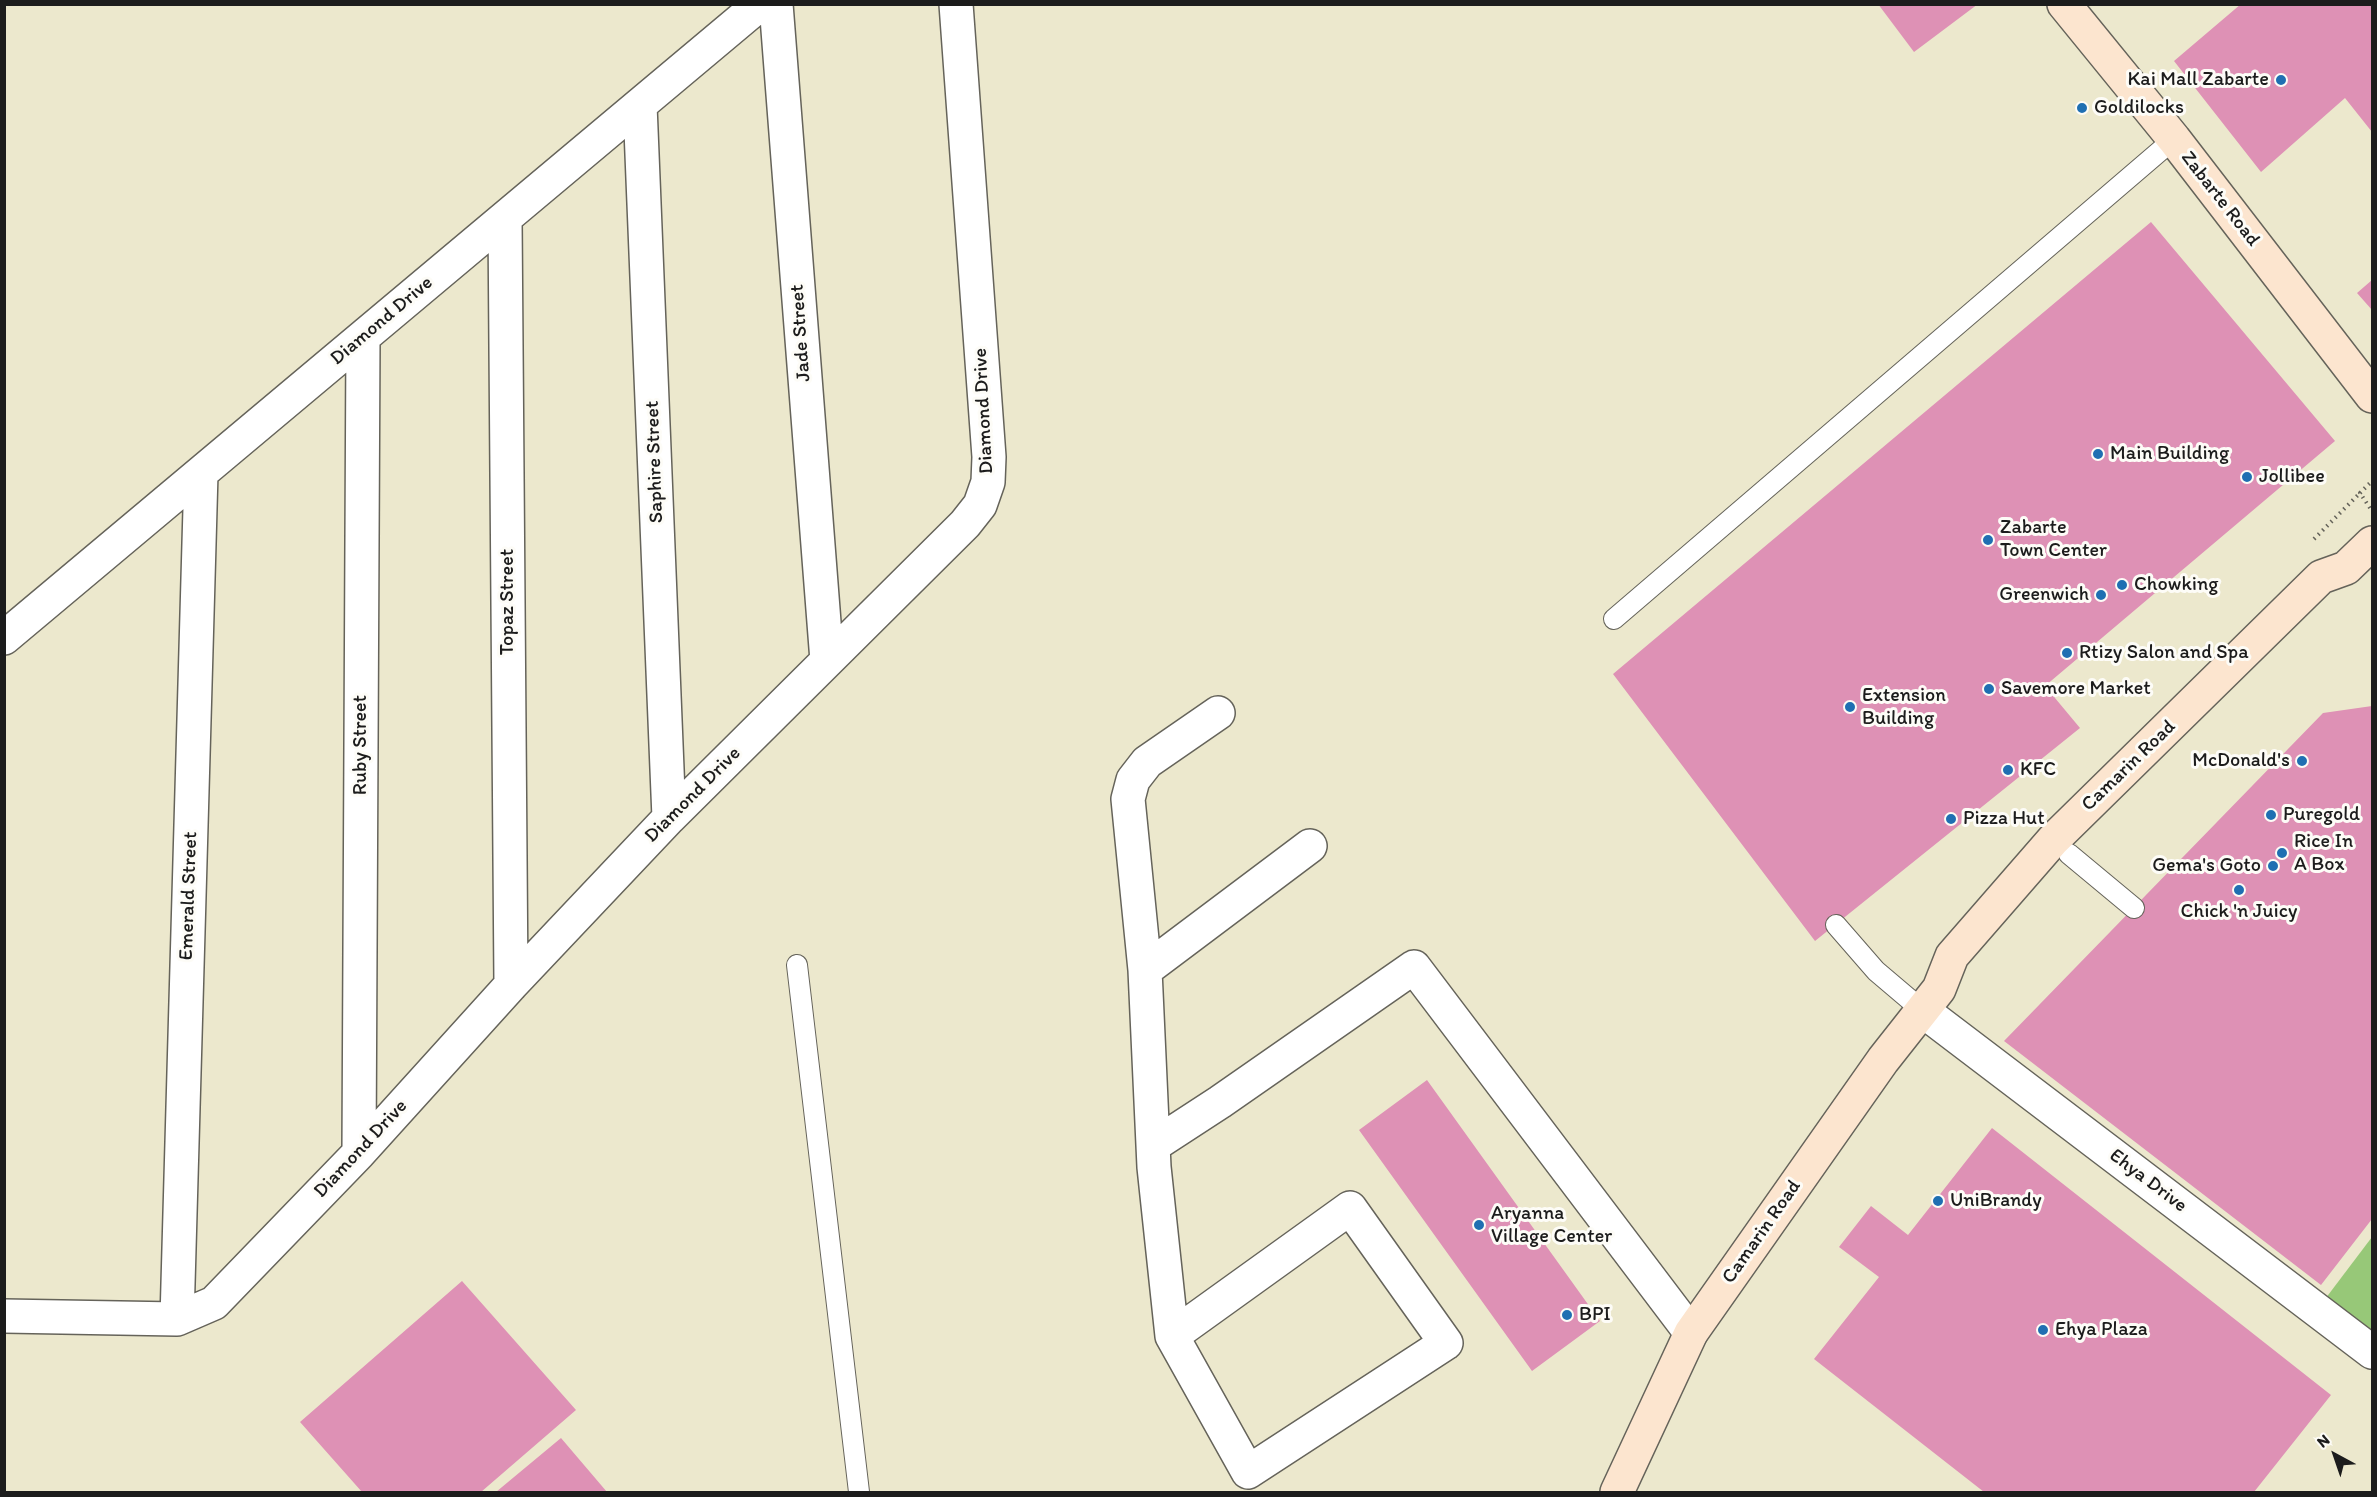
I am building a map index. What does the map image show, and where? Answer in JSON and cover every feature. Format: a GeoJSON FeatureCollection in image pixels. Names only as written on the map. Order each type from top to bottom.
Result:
{"type":"FeatureCollection","features":[{"type":"Feature","properties":{"kind":"main road","name":"Zabarte Road"},"geometry":{"type":"LineString","coordinates":[[2064,4],[2174,139],[2373,396]]}},
{"type":"Feature","properties":{"kind":"main road","name":"Camarin Road"},"geometry":{"type":"LineString","coordinates":[[1617,1492],[1691,1333],[1883,1060],[1930,999],[1952,956],[2053,840],[2321,577],[2346,568],[2373,543]]}},
{"type":"Feature","properties":{"kind":"main road","name":"Camarin Road"},"geometry":{"type":"LineString","coordinates":[[1930,999],[1970,969],[2069,854],[2336,591],[2346,568]]}},
{"type":"Feature","properties":{"kind":"street","name":"Diamond Drive"},"geometry":{"type":"LineString","coordinates":[[4,638],[760,4]]}},
{"type":"Feature","properties":{"kind":"street","name":"Jade Street"},"geometry":{"type":"LineString","coordinates":[[776,4],[827,661]]}},
{"type":"Feature","properties":{"kind":"street","name":"Diamond Drive"},"geometry":{"type":"LineString","coordinates":[[4,1316],[177,1319],[214,1303],[359,1153],[511,985],[669,818],[965,524],[980,505],[988,482],[989,458],[956,4]]}},
{"type":"Feature","properties":{"kind":"street","name":"Saphire Street"},"geometry":{"type":"LineString","coordinates":[[640,105],[669,818]]}},
{"type":"Feature","properties":{"kind":"street","name":"Topaz Street"},"geometry":{"type":"LineString","coordinates":[[505,219],[511,985]]}},
{"type":"Feature","properties":{"kind":"street","name":"Ruby Street"},"geometry":{"type":"LineString","coordinates":[[359,1153],[363,337]]}},
{"type":"Feature","properties":{"kind":"street","name":"Emerald Street"},"geometry":{"type":"LineString","coordinates":[[177,1319],[201,473]]}},
{"type":"Feature","properties":{"kind":"street"},"geometry":{"type":"LineString","coordinates":[[1172,1336],[1350,1208],[1446,1343],[1248,1472],[1172,1336],[1154,1167],[1144,970],[1128,799],[1133,780],[1147,762],[1218,713]]}},
{"type":"Feature","properties":{"kind":"street"},"geometry":{"type":"LineString","coordinates":[[1144,970],[1310,846]]}},
{"type":"Feature","properties":{"kind":"street"},"geometry":{"type":"LineString","coordinates":[[1154,1145],[1220,1102],[1414,967],[1691,1333]]}},
{"type":"Feature","properties":{"kind":"street","name":"Ehya Drive"},"geometry":{"type":"LineString","coordinates":[[1930,999],[2373,1352]]}},
{"type":"Feature","properties":{"kind":"lane"},"geometry":{"type":"LineString","coordinates":[[1614,619],[2174,139]]}},
{"type":"Feature","properties":{"kind":"lane"},"geometry":{"type":"LineString","coordinates":[[2069,854],[2134,908]]}},
{"type":"Feature","properties":{"kind":"lane"},"geometry":{"type":"LineString","coordinates":[[1836,925],[1876,971],[1930,999]]}},
{"type":"Feature","properties":{"kind":"lane"},"geometry":{"type":"LineString","coordinates":[[797,965],[859,1492]]}},
{"type":"Feature","properties":{"kind":"path"},"geometry":{"type":"LineString","coordinates":[[2314,540],[2373,481]]}},
{"type":"Feature","properties":{"kind":"path"},"geometry":{"type":"LineString","coordinates":[[2360,493],[2373,512]]}},
{"type":"Feature","properties":{"kind":"green space"},"geometry":{"type":"Polygon","coordinates":[[[2372,1237],[2372,1368],[2310,1319],[2372,1237]]]}},
{"type":"Feature","properties":{"kind":"building"},"geometry":{"type":"Polygon","coordinates":[[[1878,4],[1978,4],[1914,52],[1878,4]]]}},
{"type":"Feature","properties":{"kind":"building","name":"Kai Mall Zabarte"},"geometry":{"type":"Polygon","coordinates":[[[2241,4],[2372,4],[2372,132],[2345,98],[2261,172],[2174,61],[2241,4]]]}},
{"type":"Feature","properties":{"kind":"building","name":"Zabarte Town Center"},"geometry":{"type":"Polygon","coordinates":[[[2151,222],[2335,441],[2045,686],[2080,728],[1815,941],[1613,674],[2151,222]]]}},
{"type":"Feature","properties":{"kind":"building"},"geometry":{"type":"Polygon","coordinates":[[[2372,280],[2372,310],[2357,293],[2372,280]]]}},
{"type":"Feature","properties":{"kind":"building","name":"Puregold"},"geometry":{"type":"Polygon","coordinates":[[[2372,706],[2372,1219],[2321,1285],[2004,1041],[2323,713],[2372,706]]]}},
{"type":"Feature","properties":{"kind":"building","name":"Aryanna Village Center"},"geometry":{"type":"Polygon","coordinates":[[[1427,1080],[1600,1321],[1532,1371],[1359,1130],[1427,1080]]]}},
{"type":"Feature","properties":{"kind":"building","name":"Ehya Plaza"},"geometry":{"type":"Polygon","coordinates":[[[1992,1128],[2331,1395],[2254,1492],[1984,1492],[1814,1359],[1879,1277],[1839,1247],[1871,1206],[1908,1235],[1992,1128]]]}},
{"type":"Feature","properties":{"kind":"building"},"geometry":{"type":"Polygon","coordinates":[[[462,1281],[576,1410],[481,1492],[362,1492],[300,1422],[462,1281]]]}},
{"type":"Feature","properties":{"kind":"building"},"geometry":{"type":"Polygon","coordinates":[[[561,1438],[607,1492],[496,1492],[561,1438]]]}},
{"type":"Feature","properties":{"kind":"place","name":"Kai Mall Zabarte"},"geometry":{"type":"Point","coordinates":[2281,80]}},
{"type":"Feature","properties":{"kind":"place","name":"Goldilocks"},"geometry":{"type":"Point","coordinates":[2082,108]}},
{"type":"Feature","properties":{"kind":"place","name":"Main Building"},"geometry":{"type":"Point","coordinates":[2098,454]}},
{"type":"Feature","properties":{"kind":"place","name":"Jollibee"},"geometry":{"type":"Point","coordinates":[2247,477]}},
{"type":"Feature","properties":{"kind":"place","name":"Zabarte Town Center"},"geometry":{"type":"Point","coordinates":[1988,540]}},
{"type":"Feature","properties":{"kind":"place","name":"Chowking"},"geometry":{"type":"Point","coordinates":[2122,585]}},
{"type":"Feature","properties":{"kind":"place","name":"Greenwich"},"geometry":{"type":"Point","coordinates":[2101,595]}},
{"type":"Feature","properties":{"kind":"place","name":"Rtizy Salon and Spa"},"geometry":{"type":"Point","coordinates":[2067,653]}},
{"type":"Feature","properties":{"kind":"place","name":"Savemore Market"},"geometry":{"type":"Point","coordinates":[1989,689]}},
{"type":"Feature","properties":{"kind":"place","name":"Extension Building"},"geometry":{"type":"Point","coordinates":[1850,707]}},
{"type":"Feature","properties":{"kind":"place","name":"McDonald's"},"geometry":{"type":"Point","coordinates":[2302,761]}},
{"type":"Feature","properties":{"kind":"place","name":"KFC"},"geometry":{"type":"Point","coordinates":[2008,770]}},
{"type":"Feature","properties":{"kind":"place","name":"Puregold"},"geometry":{"type":"Point","coordinates":[2271,815]}},
{"type":"Feature","properties":{"kind":"place","name":"Pizza Hut"},"geometry":{"type":"Point","coordinates":[1951,819]}},
{"type":"Feature","properties":{"kind":"place","name":"Rice In A Box"},"geometry":{"type":"Point","coordinates":[2282,853]}},
{"type":"Feature","properties":{"kind":"place","name":"Gema's Goto"},"geometry":{"type":"Point","coordinates":[2273,866]}},
{"type":"Feature","properties":{"kind":"place","name":"Chick 'n Juicy"},"geometry":{"type":"Point","coordinates":[2239,890]}},
{"type":"Feature","properties":{"kind":"place","name":"UniBrandy"},"geometry":{"type":"Point","coordinates":[1938,1201]}},
{"type":"Feature","properties":{"kind":"place","name":"Aryanna Village Center"},"geometry":{"type":"Point","coordinates":[1479,1225]}},
{"type":"Feature","properties":{"kind":"place","name":"BPI"},"geometry":{"type":"Point","coordinates":[1567,1315]}},
{"type":"Feature","properties":{"kind":"place","name":"Ehya Plaza"},"geometry":{"type":"Point","coordinates":[2043,1330]}}]}
